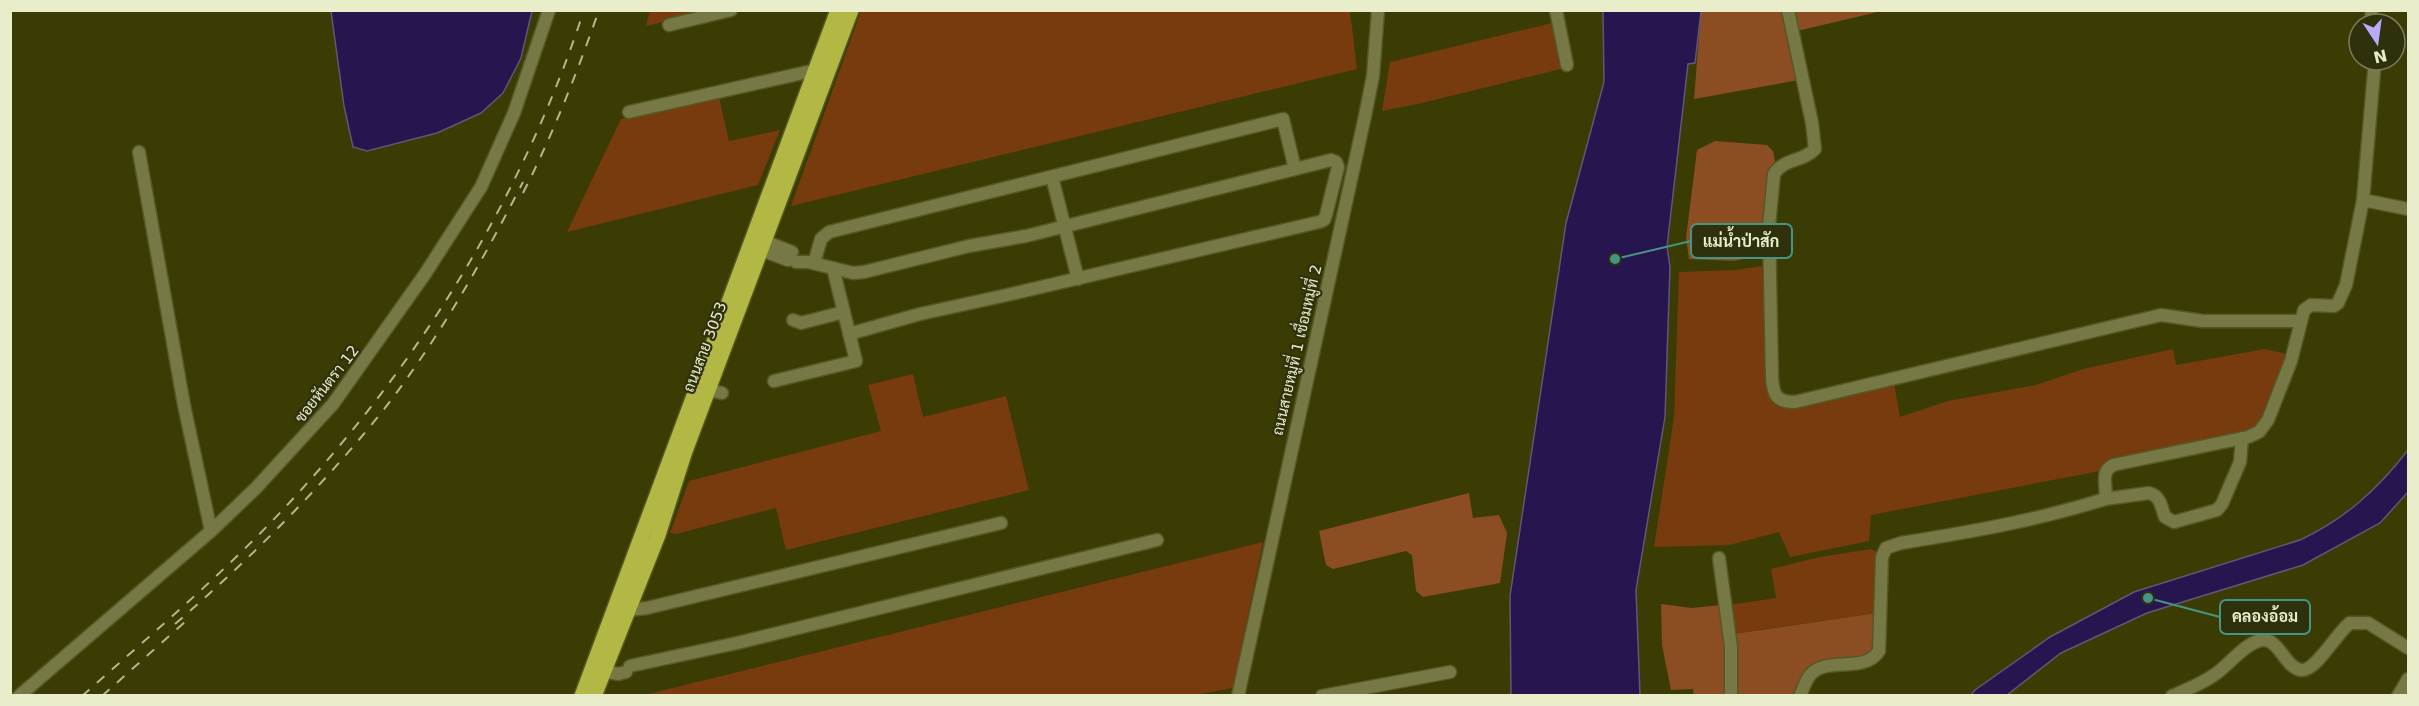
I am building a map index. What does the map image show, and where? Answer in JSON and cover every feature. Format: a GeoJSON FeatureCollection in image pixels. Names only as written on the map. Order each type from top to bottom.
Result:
{"type":"FeatureCollection","features":[{"type":"Feature","properties":{"kind":"main road","name":"ถนนสาย 3053"},"geometry":{"type":"LineString","coordinates":[[594,696],[628,610],[663,496],[838,10]]}},
{"type":"Feature","properties":{"kind":"main road","name":"ถนนสาย 3053"},"geometry":{"type":"LineString","coordinates":[[582,696],[631,568],[663,496],[715,392],[762,245],[851,10]]}},
{"type":"Feature","properties":{"kind":"street","name":"ซอยหันตรา 12"},"geometry":{"type":"LineString","coordinates":[[19,696],[211,531],[256,488],[333,404],[425,274],[481,187],[514,113],[549,10]]}},
{"type":"Feature","properties":{"kind":"street"},"geometry":{"type":"LineString","coordinates":[[669,25],[731,10]]}},
{"type":"Feature","properties":{"kind":"street","name":"ถนนสายหมู่ที่ 1 เชื่อมหมู่ที่ 2"},"geometry":{"type":"LineString","coordinates":[[1238,696],[1365,116],[1373,76],[1378,10]]}},
{"type":"Feature","properties":{"kind":"street"},"geometry":{"type":"LineString","coordinates":[[1556,10],[1567,64]]}},
{"type":"Feature","properties":{"kind":"street"},"geometry":{"type":"LineString","coordinates":[[1788,10],[1812,123],[1815,149],[1802,158],[1787,161],[1774,174],[1769,226],[1769,260],[1772,377],[1773,389],[1778,398],[1785,402],[1795,402],[2161,315],[2203,321],[2300,321]]}},
{"type":"Feature","properties":{"kind":"street"},"geometry":{"type":"LineString","coordinates":[[629,112],[816,70]]}},
{"type":"Feature","properties":{"kind":"street"},"geometry":{"type":"LineString","coordinates":[[2105,499],[2105,473],[2107,468],[2113,465],[2242,438],[2259,432],[2268,420],[2291,361],[2304,310],[2311,305],[2334,306],[2342,298],[2363,200],[2374,72]]}},
{"type":"Feature","properties":{"kind":"street"},"geometry":{"type":"LineString","coordinates":[[799,259],[829,232],[1283,119],[1295,169]]}},
{"type":"Feature","properties":{"kind":"street"},"geometry":{"type":"LineString","coordinates":[[139,152],[184,405],[211,531]]}},
{"type":"Feature","properties":{"kind":"street"},"geometry":{"type":"LineString","coordinates":[[762,245],[799,259],[853,273],[864,272],[969,246],[1026,236],[1331,159],[1338,167],[1326,215],[1324,220],[1319,222],[920,314],[849,334]]}},
{"type":"Feature","properties":{"kind":"street"},"geometry":{"type":"LineString","coordinates":[[1052,177],[1078,279]]}},
{"type":"Feature","properties":{"kind":"street"},"geometry":{"type":"LineString","coordinates":[[2363,200],[2409,209]]}},
{"type":"Feature","properties":{"kind":"street"},"geometry":{"type":"LineString","coordinates":[[774,381],[856,361],[833,268]]}},
{"type":"Feature","properties":{"kind":"street"},"geometry":{"type":"LineString","coordinates":[[793,320],[801,323],[844,312]]}},
{"type":"Feature","properties":{"kind":"street"},"geometry":{"type":"LineString","coordinates":[[1800,696],[1811,674],[1819,668],[1870,661],[1879,651],[1882,557],[1886,548],[1901,543],[2052,514],[2105,499],[2149,492],[2158,498],[2165,518],[2174,522],[2217,510],[2241,462],[2242,438]]}},
{"type":"Feature","properties":{"kind":"street"},"geometry":{"type":"LineString","coordinates":[[628,610],[647,608],[1001,524]]}},
{"type":"Feature","properties":{"kind":"street"},"geometry":{"type":"LineString","coordinates":[[604,669],[630,669],[1157,540]]}},
{"type":"Feature","properties":{"kind":"street"},"geometry":{"type":"LineString","coordinates":[[1719,558],[1731,647],[1731,696]]}},
{"type":"Feature","properties":{"kind":"street"},"geometry":{"type":"LineString","coordinates":[[2172,696],[2213,676],[2253,643],[2261,640],[2267,639],[2291,664],[2298,669],[2305,670],[2316,663],[2335,637],[2350,622],[2368,623],[2409,648]]}},
{"type":"Feature","properties":{"kind":"street"},"geometry":{"type":"LineString","coordinates":[[1322,696],[1450,672]]}},
{"type":"Feature","properties":{"kind":"street"},"geometry":{"type":"LineString","coordinates":[[2398,696],[2409,679]]}},
{"type":"Feature","properties":{"kind":"shaded area"},"geometry":{"type":"Polygon","coordinates":[[[331,10],[532,11],[521,58],[503,93],[481,113],[437,133],[367,151],[353,147],[344,106],[331,10]]]}},
{"type":"Feature","properties":{"kind":"shaded area"},"geometry":{"type":"Polygon","coordinates":[[[650,11],[710,11],[646,26],[650,11]]]}},
{"type":"Feature","properties":{"kind":"shaded area"},"geometry":{"type":"Polygon","coordinates":[[[861,11],[1350,11],[1357,69],[791,206],[861,11]]]}},
{"type":"Feature","properties":{"kind":"shaded area"},"geometry":{"type":"Polygon","coordinates":[[[1603,11],[1701,11],[1695,63],[1688,64],[1667,247],[1670,267],[1665,417],[1636,590],[1640,695],[1511,695],[1510,596],[1566,223],[1604,82],[1603,11]]]}},
{"type":"Feature","properties":{"kind":"shaded area"},"geometry":{"type":"Polygon","coordinates":[[[1701,11],[1882,11],[1797,31],[1805,79],[1694,99],[1701,11]]]}},
{"type":"Feature","properties":{"kind":"shaded area"},"geometry":{"type":"Polygon","coordinates":[[[1552,23],[1561,69],[1382,111],[1390,62],[1552,23]]]}},
{"type":"Feature","properties":{"kind":"shaded area"},"geometry":{"type":"Polygon","coordinates":[[[719,97],[729,141],[780,130],[758,185],[567,232],[621,119],[719,97]]]}},
{"type":"Feature","properties":{"kind":"shaded area"},"geometry":{"type":"Polygon","coordinates":[[[1715,141],[1767,145],[1773,151],[1776,166],[1765,198],[1763,255],[1734,261],[1689,259],[1686,238],[1697,150],[1715,141]]]}},
{"type":"Feature","properties":{"kind":"shaded area"},"geometry":{"type":"Polygon","coordinates":[[[1762,266],[1769,391],[1774,402],[1784,407],[1894,383],[1900,417],[1948,401],[2036,385],[2083,369],[2173,349],[2176,365],[2265,349],[2287,354],[2270,405],[2252,430],[2104,466],[2100,471],[1871,515],[1869,541],[1790,557],[1779,532],[1729,545],[1654,547],[1674,417],[1679,272],[1735,270],[1762,266]]]}},
{"type":"Feature","properties":{"kind":"shaded area"},"geometry":{"type":"Polygon","coordinates":[[[913,374],[923,417],[1006,396],[1029,490],[786,550],[776,508],[676,534],[670,533],[689,481],[881,431],[868,385],[913,374]]]}},
{"type":"Feature","properties":{"kind":"shaded area"},"geometry":{"type":"Polygon","coordinates":[[[2408,450],[2408,492],[2380,523],[2303,565],[2147,613],[2061,653],[2007,695],[1971,695],[2050,637],[2134,592],[2300,540],[2316,532],[2360,502],[2385,478],[2408,450]]]}},
{"type":"Feature","properties":{"kind":"shaded area"},"geometry":{"type":"Polygon","coordinates":[[[1469,493],[1473,518],[1499,515],[1507,533],[1500,583],[1423,597],[1416,591],[1412,555],[1406,551],[1333,569],[1326,565],[1319,531],[1469,493]]]}},
{"type":"Feature","properties":{"kind":"shaded area"},"geometry":{"type":"Polygon","coordinates":[[[1263,542],[1233,688],[1189,696],[645,695],[1263,542]]]}},
{"type":"Feature","properties":{"kind":"shaded area"},"geometry":{"type":"Polygon","coordinates":[[[1871,549],[1877,552],[1877,613],[1732,634],[1729,605],[1776,598],[1771,569],[1820,557],[1871,549]]]}},
{"type":"Feature","properties":{"kind":"shaded area"},"geometry":{"type":"Polygon","coordinates":[[[1661,604],[1691,608],[1722,605],[1726,635],[1877,613],[1877,645],[1866,657],[1825,662],[1795,695],[1694,695],[1693,689],[1671,690],[1662,645],[1661,604]]]}},
{"type":"Feature","properties":{"kind":"railway"},"geometry":{"type":"LineString","coordinates":[[82,696],[249,545],[346,438],[389,383],[468,266],[502,204],[533,141],[584,10]]}},
{"type":"Feature","properties":{"kind":"railway"},"geometry":{"type":"LineString","coordinates":[[523,193],[564,103],[599,10]]}},
{"type":"Feature","properties":{"kind":"railway"},"geometry":{"type":"LineString","coordinates":[[175,624],[283,523],[381,413],[421,358],[458,301],[523,182]]}},
{"type":"Feature","properties":{"kind":"railway"},"geometry":{"type":"LineString","coordinates":[[102,696],[186,621]]}},
{"type":"Feature","properties":{"kind":"place","name":"แม่น้ำป่าสัก"},"geometry":{"type":"Point","coordinates":[1615,259]}},
{"type":"Feature","properties":{"kind":"place","name":"คลองอ้อม"},"geometry":{"type":"Point","coordinates":[2148,598]}}]}
